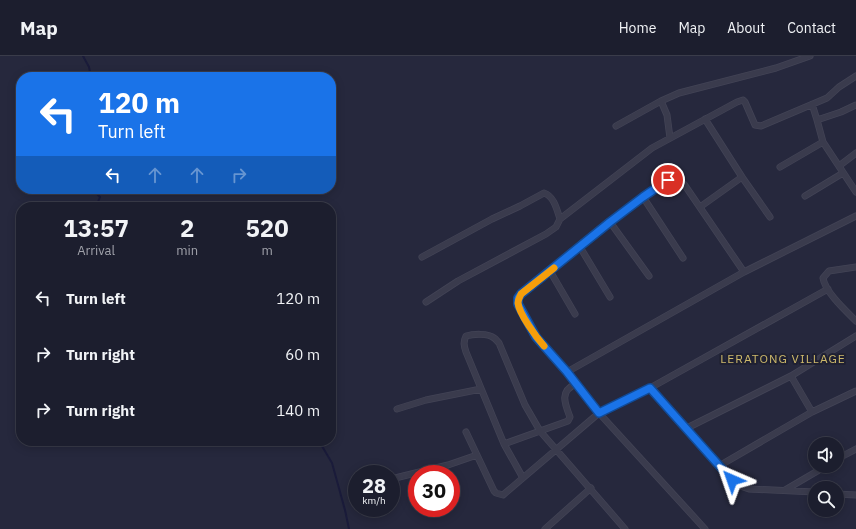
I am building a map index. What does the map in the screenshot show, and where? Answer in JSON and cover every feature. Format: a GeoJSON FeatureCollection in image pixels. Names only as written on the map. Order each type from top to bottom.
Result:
{"type":"FeatureCollection","features":[{"type":"Feature","properties":{"kind":"street"},"geometry":{"type":"LineString","coordinates":[[616,126],[661,101],[679,93],[776,68],[810,56]]}},
{"type":"Feature","properties":{"kind":"street"},"geometry":{"type":"LineString","coordinates":[[426,302],[458,281],[546,234],[556,227],[560,220],[643,155],[705,119],[743,100],[755,125],[762,126],[826,98],[856,76]]}},
{"type":"Feature","properties":{"kind":"street"},"geometry":{"type":"LineString","coordinates":[[661,101],[667,115],[670,138]]}},
{"type":"Feature","properties":{"kind":"street"},"geometry":{"type":"LineString","coordinates":[[812,104],[823,142],[843,173],[855,188]]}},
{"type":"Feature","properties":{"kind":"street"},"geometry":{"type":"LineString","coordinates":[[817,120],[856,105]]}},
{"type":"Feature","properties":{"kind":"street"},"geometry":{"type":"LineString","coordinates":[[705,119],[770,217]]}},
{"type":"Feature","properties":{"kind":"street"},"geometry":{"type":"LineString","coordinates":[[780,166],[823,142]]}},
{"type":"Feature","properties":{"kind":"street"},"geometry":{"type":"LineString","coordinates":[[839,166],[856,154]]}},
{"type":"Feature","properties":{"kind":"street"},"geometry":{"type":"LineString","coordinates":[[805,196],[843,173]]}},
{"type":"Feature","properties":{"kind":"street"},"geometry":{"type":"LineString","coordinates":[[700,207],[742,176]]}},
{"type":"Feature","properties":{"kind":"street"},"geometry":{"type":"LineString","coordinates":[[705,529],[599,413],[567,372],[536,337],[518,304],[518,298],[610,222],[668,180],[677,180],[684,184],[744,272]]}},
{"type":"Feature","properties":{"kind":"street"},"geometry":{"type":"LineString","coordinates":[[422,257],[544,193],[548,194],[552,199],[560,220]]}},
{"type":"Feature","properties":{"kind":"street"},"geometry":{"type":"LineString","coordinates":[[643,197],[683,258]]}},
{"type":"Feature","properties":{"kind":"street"},"geometry":{"type":"LineString","coordinates":[[567,372],[744,272],[856,216]]}},
{"type":"Feature","properties":{"kind":"street"},"geometry":{"type":"LineString","coordinates":[[610,222],[649,276]]}},
{"type":"Feature","properties":{"kind":"street"},"geometry":{"type":"LineString","coordinates":[[580,247],[610,297]]}},
{"type":"Feature","properties":{"kind":"street"},"geometry":{"type":"LineString","coordinates":[[856,268],[826,273],[823,278],[828,289],[856,321]]}},
{"type":"Feature","properties":{"kind":"street"},"geometry":{"type":"LineString","coordinates":[[550,271],[575,314]]}},
{"type":"Feature","properties":{"kind":"street"},"geometry":{"type":"LineString","coordinates":[[466,432],[491,485],[496,493],[503,495],[599,413],[650,388],[828,289]]}},
{"type":"Feature","properties":{"kind":"street"},"geometry":{"type":"LineString","coordinates":[[523,478],[504,444],[464,347],[464,340],[466,336],[472,334],[494,337],[499,343],[525,405],[540,431],[625,529]]}},
{"type":"Feature","properties":{"kind":"street"},"geometry":{"type":"LineString","coordinates":[[687,428],[791,376],[856,336]]}},
{"type":"Feature","properties":{"kind":"street"},"geometry":{"type":"LineString","coordinates":[[791,376],[812,412]]}},
{"type":"Feature","properties":{"kind":"street"},"geometry":{"type":"LineString","coordinates":[[504,444],[565,423],[570,419],[565,407],[566,392],[569,387],[576,384]]}},
{"type":"Feature","properties":{"kind":"street"},"geometry":{"type":"LineString","coordinates":[[650,388],[687,428],[719,466],[740,486],[750,489],[808,492]]}},
{"type":"Feature","properties":{"kind":"street"},"geometry":{"type":"LineString","coordinates":[[397,409],[426,400],[481,389]]}},
{"type":"Feature","properties":{"kind":"street"},"geometry":{"type":"LineString","coordinates":[[719,466],[812,412],[856,391]]}},
{"type":"Feature","properties":{"kind":"street"},"geometry":{"type":"LineString","coordinates":[[844,455],[856,449]]}},
{"type":"Feature","properties":{"kind":"street"},"geometry":{"type":"LineString","coordinates":[[400,477],[477,455]]}},
{"type":"Feature","properties":{"kind":"street"},"geometry":{"type":"LineString","coordinates":[[785,490],[814,473]]}},
{"type":"Feature","properties":{"kind":"street"},"geometry":{"type":"LineString","coordinates":[[545,529],[591,488]]}},
{"type":"Feature","properties":{"kind":"street"},"geometry":{"type":"LineString","coordinates":[[844,494],[856,495]]}},
{"type":"Feature","properties":{"kind":"waterway"},"geometry":{"type":"LineString","coordinates":[[83,56],[90,72]]}},
{"type":"Feature","properties":{"kind":"waterway"},"geometry":{"type":"LineString","coordinates":[[97,194],[100,197],[98,202]]}},
{"type":"Feature","properties":{"kind":"waterway"},"geometry":{"type":"LineString","coordinates":[[322,446],[332,463],[349,529]]}},
{"type":"Feature","properties":{"kind":"slow traffic"},"geometry":{"type":"LineString","coordinates":[[544,346],[536,337],[522,312],[518,304],[518,298],[554,268]]}},
{"type":"Feature","properties":{"kind":"district","name":"LERATONG VILLAGE"},"geometry":{"type":"Point","coordinates":[783,359]}},
{"type":"Feature","properties":{"kind":"route"},"geometry":{"type":"LineString","coordinates":[[668,180],[610,222],[521,294],[518,298],[518,304],[536,337],[567,372],[599,413],[650,388],[732,480]]}}]}
